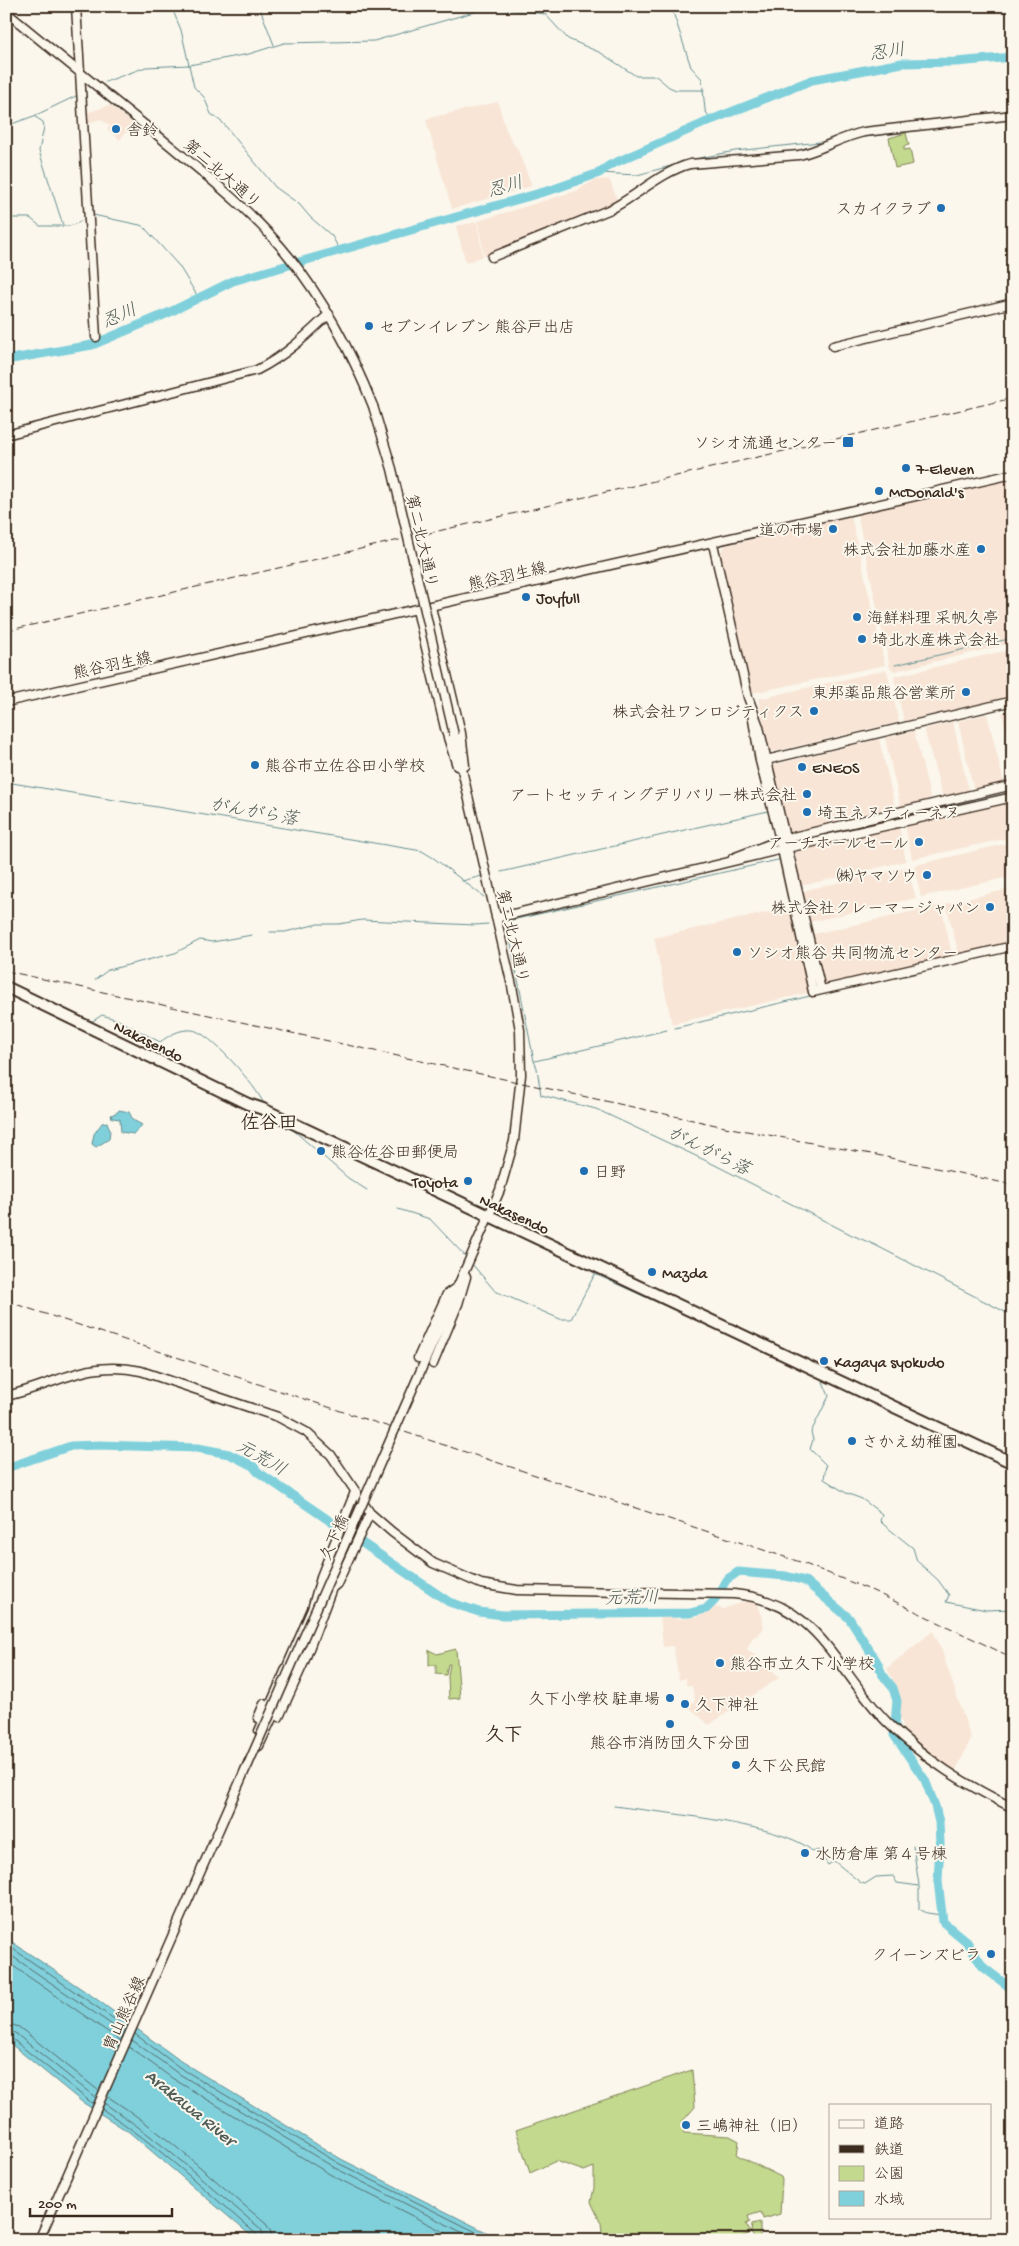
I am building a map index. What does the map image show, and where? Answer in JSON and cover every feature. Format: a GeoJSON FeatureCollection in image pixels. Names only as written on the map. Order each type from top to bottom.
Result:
{"type":"FeatureCollection","features":[{"type":"Feature","properties":{"kind":"highway","name":"Nakasendo"},"geometry":{"type":"LineString","coordinates":[[6,987],[489,1217],[1013,1463]]}},
{"type":"Feature","properties":{"kind":"street"},"geometry":{"type":"LineString","coordinates":[[76,6],[96,337]]}},
{"type":"Feature","properties":{"kind":"street","name":"第二北大通り"},"geometry":{"type":"LineString","coordinates":[[6,12],[247,210],[290,257],[329,314],[355,361],[373,406],[392,469],[518,1016],[522,1064],[518,1114],[510,1157],[489,1217],[470,1258]]}},
{"type":"Feature","properties":{"kind":"street"},"geometry":{"type":"LineString","coordinates":[[492,257],[628,200],[676,168],[683,166],[701,162],[799,155],[812,152],[834,141],[856,134],[1013,114]]}},
{"type":"Feature","properties":{"kind":"street"},"geometry":{"type":"LineString","coordinates":[[833,346],[1013,303]]}},
{"type":"Feature","properties":{"kind":"street"},"geometry":{"type":"LineString","coordinates":[[6,435],[257,370],[290,350],[329,314]]}},
{"type":"Feature","properties":{"kind":"street","name":"熊谷羽生線"},"geometry":{"type":"LineString","coordinates":[[6,702],[713,544],[1013,474]]}},
{"type":"Feature","properties":{"kind":"street"},"geometry":{"type":"LineString","coordinates":[[713,544],[752,708],[760,727],[764,761],[817,991],[1013,946]]}},
{"type":"Feature","properties":{"kind":"street"},"geometry":{"type":"LineString","coordinates":[[431,607],[461,733],[476,831]]}},
{"type":"Feature","properties":{"kind":"street"},"geometry":{"type":"LineString","coordinates":[[416,610],[446,734],[468,801]]}},
{"type":"Feature","properties":{"kind":"street"},"geometry":{"type":"LineString","coordinates":[[764,761],[1013,701]]}},
{"type":"Feature","properties":{"kind":"street"},"geometry":{"type":"LineString","coordinates":[[710,867],[783,839],[1013,785]]}},
{"type":"Feature","properties":{"kind":"street"},"geometry":{"type":"LineString","coordinates":[[496,918],[1013,797]]}},
{"type":"Feature","properties":{"kind":"street"},"geometry":{"type":"LineString","coordinates":[[433,1364],[458,1304],[470,1258]]}},
{"type":"Feature","properties":{"kind":"street","name":"久下橋"},"geometry":{"type":"LineString","coordinates":[[233,1798],[470,1258]]}},
{"type":"Feature","properties":{"kind":"street"},"geometry":{"type":"LineString","coordinates":[[418,1358],[447,1294],[457,1288]]}},
{"type":"Feature","properties":{"kind":"street"},"geometry":{"type":"LineString","coordinates":[[6,1396],[78,1372],[102,1368],[126,1368],[141,1371],[269,1414],[306,1432],[331,1456],[370,1513],[413,1550],[432,1563],[480,1584],[517,1590],[721,1594],[764,1598],[777,1603],[801,1617],[820,1637],[872,1705],[898,1732],[954,1777],[1013,1808]]}},
{"type":"Feature","properties":{"kind":"street"},"geometry":{"type":"LineString","coordinates":[[319,1588],[328,1572],[368,1480],[399,1420]]}},
{"type":"Feature","properties":{"kind":"street"},"geometry":{"type":"LineString","coordinates":[[279,1717],[304,1662],[336,1576],[373,1493],[399,1420]]}},
{"type":"Feature","properties":{"kind":"street"},"geometry":{"type":"LineString","coordinates":[[247,1767],[268,1708],[312,1609],[322,1574],[355,1492]]}},
{"type":"Feature","properties":{"kind":"street"},"geometry":{"type":"LineString","coordinates":[[332,1588],[337,1584],[370,1513]]}},
{"type":"Feature","properties":{"kind":"street"},"geometry":{"type":"LineString","coordinates":[[247,1767],[266,1734],[324,1608]]}},
{"type":"Feature","properties":{"kind":"street"},"geometry":{"type":"LineString","coordinates":[[258,1718],[304,1615],[312,1609]]}},
{"type":"Feature","properties":{"kind":"street","name":"胄山熊谷線"},"geometry":{"type":"LineString","coordinates":[[39,2240],[233,1798]]}},
{"type":"Feature","properties":{"kind":"shaded area"},"geometry":{"type":"Polygon","coordinates":[[[498,102],[505,127],[517,148],[532,186],[452,209],[426,120],[498,102]]]}},
{"type":"Feature","properties":{"kind":"shaded area"},"geometry":{"type":"Polygon","coordinates":[[[110,105],[138,128],[125,133],[120,140],[107,129],[110,126],[100,119],[87,124],[86,113],[110,105]]]}},
{"type":"Feature","properties":{"kind":"shaded area"},"geometry":{"type":"Polygon","coordinates":[[[609,179],[618,201],[484,256],[478,221],[576,191],[595,180],[609,179]]]}},
{"type":"Feature","properties":{"kind":"shaded area"},"geometry":{"type":"Polygon","coordinates":[[[477,222],[483,256],[466,263],[456,226],[477,222]]]}},
{"type":"Feature","properties":{"kind":"shaded area"},"geometry":{"type":"Polygon","coordinates":[[[1013,479],[1013,643],[895,671],[890,668],[857,514],[1013,479]]]}},
{"type":"Feature","properties":{"kind":"shaded area"},"geometry":{"type":"Polygon","coordinates":[[[851,516],[885,665],[753,693],[720,553],[725,546],[851,516]]]}},
{"type":"Feature","properties":{"kind":"shaded area"},"geometry":{"type":"Polygon","coordinates":[[[1013,649],[1013,696],[904,721],[894,678],[896,676],[1013,649]]]}},
{"type":"Feature","properties":{"kind":"shaded area"},"geometry":{"type":"Polygon","coordinates":[[[887,671],[899,722],[772,752],[770,750],[758,699],[887,671]]]}},
{"type":"Feature","properties":{"kind":"shaded area"},"geometry":{"type":"Polygon","coordinates":[[[1013,709],[1013,758],[1002,713],[1013,709]]]}},
{"type":"Feature","properties":{"kind":"shaded area"},"geometry":{"type":"Polygon","coordinates":[[[987,714],[1004,783],[974,791],[958,721],[987,714]]]}},
{"type":"Feature","properties":{"kind":"shaded area"},"geometry":{"type":"Polygon","coordinates":[[[953,722],[969,792],[943,798],[924,729],[953,722]]]}},
{"type":"Feature","properties":{"kind":"shaded area"},"geometry":{"type":"Polygon","coordinates":[[[914,731],[931,800],[901,808],[885,738],[914,731]]]}},
{"type":"Feature","properties":{"kind":"shaded area"},"geometry":{"type":"Polygon","coordinates":[[[879,739],[896,810],[791,834],[773,765],[879,739]]]}},
{"type":"Feature","properties":{"kind":"shaded area"},"geometry":{"type":"Polygon","coordinates":[[[1007,802],[1010,804],[1013,815],[1013,837],[912,859],[905,825],[1007,802]]]}},
{"type":"Feature","properties":{"kind":"shaded area"},"geometry":{"type":"Polygon","coordinates":[[[899,827],[906,861],[801,886],[795,851],[899,827]]]}},
{"type":"Feature","properties":{"kind":"shaded area"},"geometry":{"type":"Polygon","coordinates":[[[1013,842],[1013,876],[921,897],[914,866],[1013,842]]]}},
{"type":"Feature","properties":{"kind":"shaded area"},"geometry":{"type":"Polygon","coordinates":[[[907,867],[916,898],[810,922],[802,891],[907,867]]]}},
{"type":"Feature","properties":{"kind":"shaded area"},"geometry":{"type":"Polygon","coordinates":[[[1013,888],[1013,943],[959,955],[946,904],[1013,888]]]}},
{"type":"Feature","properties":{"kind":"shaded area"},"geometry":{"type":"Polygon","coordinates":[[[941,905],[951,957],[824,986],[812,936],[814,934],[941,905]]]}},
{"type":"Feature","properties":{"kind":"shaded area"},"geometry":{"type":"Polygon","coordinates":[[[791,907],[811,992],[672,1024],[654,938],[791,907]]]}},
{"type":"Feature","properties":{"kind":"shaded area","name":"熊谷市立久下小学校"},"geometry":{"type":"Polygon","coordinates":[[[746,1601],[758,1604],[764,1628],[758,1635],[753,1637],[747,1649],[780,1677],[709,1725],[689,1707],[695,1700],[692,1686],[686,1685],[686,1678],[679,1680],[673,1646],[663,1647],[660,1616],[679,1619],[698,1617],[713,1606],[723,1609],[746,1601]]]}},
{"type":"Feature","properties":{"kind":"shaded area"},"geometry":{"type":"Polygon","coordinates":[[[933,1631],[941,1648],[971,1739],[955,1772],[939,1761],[903,1729],[902,1722],[899,1719],[898,1690],[887,1668],[933,1631]]]}},
{"type":"Feature","properties":{"kind":"green space"},"geometry":{"type":"Polygon","coordinates":[[[906,133],[909,145],[904,146],[904,150],[910,149],[913,164],[895,168],[889,138],[906,133]]]}},
{"type":"Feature","properties":{"kind":"green space"},"geometry":{"type":"Polygon","coordinates":[[[456,1649],[460,1698],[449,1699],[448,1676],[450,1664],[448,1664],[446,1675],[436,1674],[436,1665],[429,1665],[429,1650],[437,1654],[456,1649]]]}},
{"type":"Feature","properties":{"kind":"green space"},"geometry":{"type":"Polygon","coordinates":[[[692,2070],[695,2107],[681,2123],[684,2133],[730,2136],[739,2141],[737,2155],[781,2177],[780,2214],[763,2219],[761,2212],[748,2216],[750,2222],[746,2224],[751,2233],[734,2240],[603,2240],[601,2223],[591,2202],[594,2188],[594,2167],[584,2171],[556,2161],[530,2173],[516,2130],[692,2070]]]}},
{"type":"Feature","properties":{"kind":"green space"},"geometry":{"type":"Polygon","coordinates":[[[760,2222],[760,2239],[755,2239],[751,2233],[752,2224],[760,2222]]]}},
{"type":"Feature","properties":{"kind":"water"},"geometry":{"type":"Polygon","coordinates":[[[119,1110],[129,1112],[133,1120],[142,1125],[134,1134],[121,1132],[120,1119],[112,1118],[111,1115],[119,1110]]]}},
{"type":"Feature","properties":{"kind":"water"},"geometry":{"type":"Polygon","coordinates":[[[107,1122],[110,1130],[109,1139],[96,1147],[92,1144],[94,1134],[102,1123],[107,1122]]]}},
{"type":"Feature","properties":{"kind":"water","name":"Arakawa River"},"geometry":{"type":"Polygon","coordinates":[[[6,1938],[95,1998],[182,2062],[341,2159],[488,2233],[541,2239],[571,2240],[256,2240],[129,2132],[82,2102],[6,2040],[6,1938]]]}},
{"type":"Feature","properties":{"kind":"waterway"},"geometry":{"type":"LineString","coordinates":[[171,6],[181,30],[194,87],[204,97],[211,114],[223,123],[275,187],[299,204],[310,217],[332,236],[339,249]]}},
{"type":"Feature","properties":{"kind":"waterway"},"geometry":{"type":"LineString","coordinates":[[259,6],[274,45]]}},
{"type":"Feature","properties":{"kind":"waterway"},"geometry":{"type":"LineString","coordinates":[[671,6],[691,67],[702,79],[705,110],[711,120]]}},
{"type":"Feature","properties":{"kind":"waterway"},"geometry":{"type":"LineString","coordinates":[[105,82],[146,67],[189,65],[249,54],[284,43],[374,41],[491,7],[545,14],[568,39],[601,53],[636,76],[656,76],[669,87],[676,90],[704,90]]}},
{"type":"Feature","properties":{"kind":"waterway","name":"忍川"},"geometry":{"type":"LineString","coordinates":[[6,360],[92,345],[168,313],[233,281],[554,189],[599,173],[610,165],[711,120],[812,80],[902,63],[956,62],[1013,57]]}},
{"type":"Feature","properties":{"kind":"waterway"},"geometry":{"type":"LineString","coordinates":[[6,126],[34,116],[78,95]]}},
{"type":"Feature","properties":{"kind":"waterway"},"geometry":{"type":"LineString","coordinates":[[34,116],[43,122],[44,127],[39,151],[63,225]]}},
{"type":"Feature","properties":{"kind":"waterway"},"geometry":{"type":"LineString","coordinates":[[858,138],[1008,119]]}},
{"type":"Feature","properties":{"kind":"waterway"},"geometry":{"type":"LineString","coordinates":[[690,160],[735,151],[820,142]]}},
{"type":"Feature","properties":{"kind":"waterway"},"geometry":{"type":"LineString","coordinates":[[599,173],[637,175],[682,163]]}},
{"type":"Feature","properties":{"kind":"waterway"},"geometry":{"type":"LineString","coordinates":[[93,215],[144,227],[179,266],[198,297]]}},
{"type":"Feature","properties":{"kind":"waterway"},"geometry":{"type":"LineString","coordinates":[[6,218],[30,218],[40,226],[69,226],[85,218]]}},
{"type":"Feature","properties":{"kind":"waterway"},"geometry":{"type":"LineString","coordinates":[[895,665],[1013,638]]}},
{"type":"Feature","properties":{"kind":"waterway","name":"がんがら落"},"geometry":{"type":"LineString","coordinates":[[6,782],[422,851],[484,897]]}},
{"type":"Feature","properties":{"kind":"waterway"},"geometry":{"type":"LineString","coordinates":[[909,815],[1008,793]]}},
{"type":"Feature","properties":{"kind":"waterway"},"geometry":{"type":"LineString","coordinates":[[501,872],[768,811]]}},
{"type":"Feature","properties":{"kind":"waterway"},"geometry":{"type":"LineString","coordinates":[[802,839],[892,819]]}},
{"type":"Feature","properties":{"kind":"waterway"},"geometry":{"type":"LineString","coordinates":[[512,920],[782,859]]}},
{"type":"Feature","properties":{"kind":"waterway"},"geometry":{"type":"LineString","coordinates":[[462,881],[482,876]]}},
{"type":"Feature","properties":{"kind":"waterway"},"geometry":{"type":"LineString","coordinates":[[270,932],[285,932],[318,924],[339,924],[362,920],[488,924]]}},
{"type":"Feature","properties":{"kind":"waterway","name":"がんがら落"},"geometry":{"type":"LineString","coordinates":[[508,929],[541,1095],[596,1109],[715,1165],[1013,1316]]}},
{"type":"Feature","properties":{"kind":"waterway"},"geometry":{"type":"LineString","coordinates":[[95,980],[108,970],[175,953],[200,940],[212,942],[252,935]]}},
{"type":"Feature","properties":{"kind":"waterway"},"geometry":{"type":"LineString","coordinates":[[675,1028],[810,996]]}},
{"type":"Feature","properties":{"kind":"waterway"},"geometry":{"type":"LineString","coordinates":[[44,1000],[86,1020],[93,1021],[102,1015],[118,1020],[160,1042],[183,1030],[192,1030],[200,1033],[220,1049],[243,1073],[264,1104]]}},
{"type":"Feature","properties":{"kind":"waterway"},"geometry":{"type":"LineString","coordinates":[[535,1061],[667,1030]]}},
{"type":"Feature","properties":{"kind":"waterway"},"geometry":{"type":"LineString","coordinates":[[270,1118],[292,1129],[348,1178],[367,1190]]}},
{"type":"Feature","properties":{"kind":"waterway"},"geometry":{"type":"LineString","coordinates":[[398,1209],[430,1219],[466,1257]]}},
{"type":"Feature","properties":{"kind":"waterway"},"geometry":{"type":"LineString","coordinates":[[472,1264],[495,1291],[560,1319],[571,1319],[595,1274],[793,1364]]}},
{"type":"Feature","properties":{"kind":"waterway"},"geometry":{"type":"LineString","coordinates":[[821,1377],[829,1396],[811,1432],[813,1440],[810,1449],[826,1465],[824,1479],[846,1493],[862,1499],[882,1514],[880,1521],[913,1548],[917,1561],[938,1580],[949,1595],[946,1602],[986,1610],[1013,1609]]}},
{"type":"Feature","properties":{"kind":"waterway","name":"元荒川"},"geometry":{"type":"LineString","coordinates":[[6,1468],[71,1446],[198,1448],[229,1454],[253,1466],[258,1472],[449,1602],[479,1612],[503,1615],[690,1613],[706,1609],[715,1600],[726,1580],[738,1572],[786,1576],[805,1581],[849,1618],[877,1662],[882,1674],[893,1688],[897,1701],[894,1735],[925,1780],[939,1822],[938,1881],[943,1922],[967,1942],[983,1967],[1013,1990]]}},
{"type":"Feature","properties":{"kind":"waterway"},"geometry":{"type":"LineString","coordinates":[[614,1806],[720,1821],[777,1834],[799,1842],[813,1852],[818,1850],[828,1865],[834,1861],[861,1883],[865,1884],[876,1877],[893,1876],[897,1883],[919,1886],[919,1909],[927,1913],[941,1915]]}},
{"type":"Feature","properties":{"kind":"waterway"},"geometry":{"type":"LineString","coordinates":[[913,1846],[919,1885]]}},
{"type":"Feature","properties":{"kind":"railway"},"geometry":{"type":"LineString","coordinates":[[6,631],[1013,398]]}},
{"type":"Feature","properties":{"kind":"railway"},"geometry":{"type":"LineString","coordinates":[[6,971],[725,1127],[877,1155],[1013,1185]]}},
{"type":"Feature","properties":{"kind":"railway"},"geometry":{"type":"LineString","coordinates":[[6,1301],[800,1562],[873,1591],[1013,1658]]}},
{"type":"Feature","properties":{"kind":"place","name":"舎鈴"},"geometry":{"type":"Point","coordinates":[116,129]}},
{"type":"Feature","properties":{"kind":"place","name":"スカイクラブ"},"geometry":{"type":"Point","coordinates":[941,208]}},
{"type":"Feature","properties":{"kind":"place","name":"セブンイレブン 熊谷戸出店"},"geometry":{"type":"Point","coordinates":[369,326]}},
{"type":"Feature","properties":{"kind":"place","name":"ソシオ流通センター"},"geometry":{"type":"Point","coordinates":[848,442]}},
{"type":"Feature","properties":{"kind":"place","name":"7-Eleven"},"geometry":{"type":"Point","coordinates":[906,468]}},
{"type":"Feature","properties":{"kind":"place","name":"McDonald's"},"geometry":{"type":"Point","coordinates":[879,491]}},
{"type":"Feature","properties":{"kind":"place","name":"道の市場"},"geometry":{"type":"Point","coordinates":[833,529]}},
{"type":"Feature","properties":{"kind":"place","name":"株式会社加藤水産"},"geometry":{"type":"Point","coordinates":[981,549]}},
{"type":"Feature","properties":{"kind":"place","name":"Joyfull"},"geometry":{"type":"Point","coordinates":[526,597]}},
{"type":"Feature","properties":{"kind":"place","name":"海鮮料理 采帆久亭"},"geometry":{"type":"Point","coordinates":[857,617]}},
{"type":"Feature","properties":{"kind":"place","name":"埼北水産株式会社"},"geometry":{"type":"Point","coordinates":[862,639]}},
{"type":"Feature","properties":{"kind":"place","name":"東邦薬品熊谷営業所"},"geometry":{"type":"Point","coordinates":[966,692]}},
{"type":"Feature","properties":{"kind":"place","name":"株式会社ワンロジティクス"},"geometry":{"type":"Point","coordinates":[814,711]}},
{"type":"Feature","properties":{"kind":"place","name":"熊谷市立佐谷田小学校"},"geometry":{"type":"Point","coordinates":[255,765]}},
{"type":"Feature","properties":{"kind":"place","name":"ENEOS"},"geometry":{"type":"Point","coordinates":[802,767]}},
{"type":"Feature","properties":{"kind":"place","name":"アートセッティングデリバリー株式会社"},"geometry":{"type":"Point","coordinates":[807,794]}},
{"type":"Feature","properties":{"kind":"place","name":"埼玉ネヌティーネヌ"},"geometry":{"type":"Point","coordinates":[807,812]}},
{"type":"Feature","properties":{"kind":"place","name":"アーチホールセール"},"geometry":{"type":"Point","coordinates":[919,842]}},
{"type":"Feature","properties":{"kind":"place","name":"㈱ヤマソウ"},"geometry":{"type":"Point","coordinates":[927,875]}},
{"type":"Feature","properties":{"kind":"place","name":"株式会社クレーマージャパン"},"geometry":{"type":"Point","coordinates":[990,907]}},
{"type":"Feature","properties":{"kind":"place","name":"ソシオ熊谷 共同物流センター"},"geometry":{"type":"Point","coordinates":[737,952]}},
{"type":"Feature","properties":{"kind":"place","name":"熊谷佐谷田郵便局"},"geometry":{"type":"Point","coordinates":[321,1151]}},
{"type":"Feature","properties":{"kind":"place","name":"日野"},"geometry":{"type":"Point","coordinates":[584,1171]}},
{"type":"Feature","properties":{"kind":"place","name":"Toyota"},"geometry":{"type":"Point","coordinates":[468,1181]}},
{"type":"Feature","properties":{"kind":"place","name":"Mazda"},"geometry":{"type":"Point","coordinates":[652,1272]}},
{"type":"Feature","properties":{"kind":"place","name":"Kagaya syokudo"},"geometry":{"type":"Point","coordinates":[824,1361]}},
{"type":"Feature","properties":{"kind":"place","name":"さかえ幼稚園"},"geometry":{"type":"Point","coordinates":[852,1441]}},
{"type":"Feature","properties":{"kind":"place","name":"熊谷市立久下小学校"},"geometry":{"type":"Point","coordinates":[720,1663]}},
{"type":"Feature","properties":{"kind":"place","name":"久下小学校 駐車場"},"geometry":{"type":"Point","coordinates":[670,1698]}},
{"type":"Feature","properties":{"kind":"place","name":"久下神社"},"geometry":{"type":"Point","coordinates":[685,1704]}},
{"type":"Feature","properties":{"kind":"place","name":"熊谷市消防団久下分団"},"geometry":{"type":"Point","coordinates":[670,1724]}},
{"type":"Feature","properties":{"kind":"place","name":"久下公民館"},"geometry":{"type":"Point","coordinates":[736,1765]}},
{"type":"Feature","properties":{"kind":"place","name":"水防倉庫 第４号楝"},"geometry":{"type":"Point","coordinates":[805,1853]}},
{"type":"Feature","properties":{"kind":"place","name":"クイーンズビラ"},"geometry":{"type":"Point","coordinates":[991,1954]}},
{"type":"Feature","properties":{"kind":"place","name":"三嶋神社（旧）"},"geometry":{"type":"Point","coordinates":[686,2125]}},
{"type":"Feature","properties":{"kind":"district","name":"佐谷田"},"geometry":{"type":"Point","coordinates":[269,1121]}},
{"type":"Feature","properties":{"kind":"district","name":"久下"},"geometry":{"type":"Point","coordinates":[504,1733]}}]}
